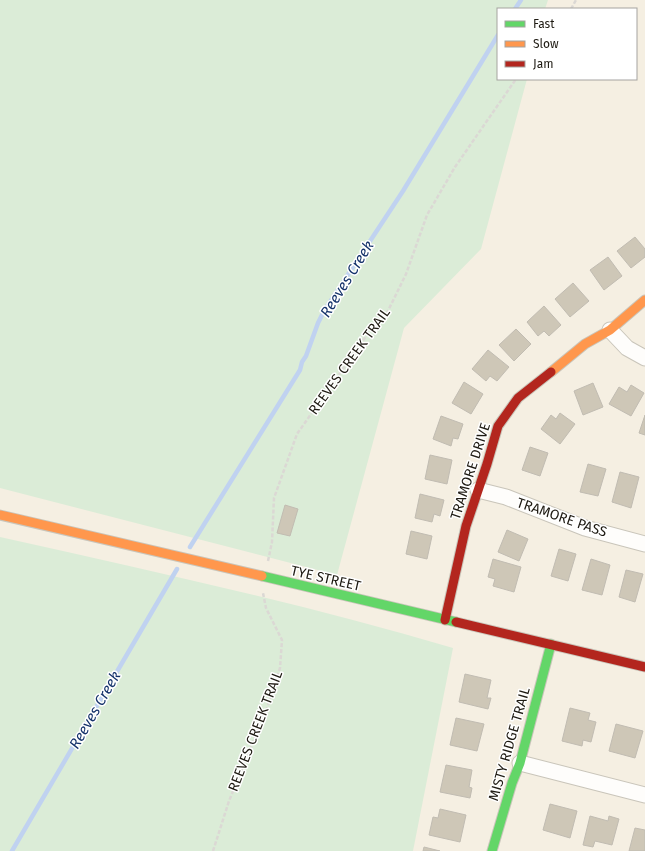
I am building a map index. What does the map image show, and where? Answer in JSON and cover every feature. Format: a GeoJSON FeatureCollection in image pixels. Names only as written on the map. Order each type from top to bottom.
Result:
{"type":"FeatureCollection","features":[{"type":"Feature","properties":{"kind":"street","name":"TRAMORE DRIVE"},"geometry":{"type":"LineString","coordinates":[[445,620],[466,526],[498,426],[518,398],[585,344],[610,330],[645,300]]}},
{"type":"Feature","properties":{"kind":"street"},"geometry":{"type":"LineString","coordinates":[[610,330],[627,348],[645,358]]}},
{"type":"Feature","properties":{"kind":"street","name":"TRAMORE PASS"},"geometry":{"type":"LineString","coordinates":[[478,490],[512,500],[585,528],[645,544]]}},
{"type":"Feature","properties":{"kind":"street","name":"TYE STREET"},"geometry":{"type":"LineString","coordinates":[[0,515],[645,667]]}},
{"type":"Feature","properties":{"kind":"street","name":"MISTY RIDGE TRAIL"},"geometry":{"type":"LineString","coordinates":[[492,851],[512,783],[520,763],[551,644]]}},
{"type":"Feature","properties":{"kind":"street"},"geometry":{"type":"LineString","coordinates":[[520,763],[645,795]]}},
{"type":"Feature","properties":{"kind":"path","name":"REEVES CREEK TRAIL"},"geometry":{"type":"LineString","coordinates":[[267,567],[272,542],[274,498],[297,434],[369,332],[385,316],[406,274],[427,215],[455,167],[515,80]]}},
{"type":"Feature","properties":{"kind":"path","name":"REEVES CREEK TRAIL"},"geometry":{"type":"LineString","coordinates":[[213,851],[229,801],[266,708],[280,668],[282,640],[266,608],[262,588]]}},
{"type":"Feature","properties":{"kind":"green space"},"geometry":{"type":"Polygon","coordinates":[[[0,0],[548,0],[545,8],[497,8],[497,80],[527,80],[481,249],[404,328],[337,575],[0,488],[0,0]]]}},
{"type":"Feature","properties":{"kind":"green space"},"geometry":{"type":"Polygon","coordinates":[[[0,537],[171,575],[341,617],[453,648],[413,851],[0,851],[0,537]]]}},
{"type":"Feature","properties":{"kind":"building"},"geometry":{"type":"Polygon","coordinates":[[[635,237],[645,249],[645,257],[631,268],[617,251],[635,237]]]}},
{"type":"Feature","properties":{"kind":"building"},"geometry":{"type":"Polygon","coordinates":[[[608,257],[622,276],[604,290],[590,270],[608,257]]]}},
{"type":"Feature","properties":{"kind":"building"},"geometry":{"type":"Polygon","coordinates":[[[573,283],[589,301],[570,317],[555,299],[573,283]]]}},
{"type":"Feature","properties":{"kind":"building"},"geometry":{"type":"Polygon","coordinates":[[[544,306],[561,325],[549,336],[544,331],[538,336],[527,322],[544,306]]]}},
{"type":"Feature","properties":{"kind":"building"},"geometry":{"type":"Polygon","coordinates":[[[516,329],[531,344],[514,361],[499,345],[516,329]]]}},
{"type":"Feature","properties":{"kind":"building"},"geometry":{"type":"Polygon","coordinates":[[[488,350],[509,367],[497,381],[490,376],[486,381],[472,369],[488,350]]]}},
{"type":"Feature","properties":{"kind":"building"},"geometry":{"type":"Polygon","coordinates":[[[464,382],[483,394],[471,414],[452,403],[464,382]]]}},
{"type":"Feature","properties":{"kind":"building"},"geometry":{"type":"Polygon","coordinates":[[[593,383],[603,407],[583,415],[574,391],[593,383]]]}},
{"type":"Feature","properties":{"kind":"building"},"geometry":{"type":"Polygon","coordinates":[[[631,385],[644,393],[631,416],[609,404],[619,387],[627,392],[631,385]]]}},
{"type":"Feature","properties":{"kind":"building"},"geometry":{"type":"Polygon","coordinates":[[[560,413],[575,424],[560,444],[541,429],[551,415],[556,419],[560,413]]]}},
{"type":"Feature","properties":{"kind":"building"},"geometry":{"type":"Polygon","coordinates":[[[645,415],[645,435],[639,433],[645,415]]]}},
{"type":"Feature","properties":{"kind":"building"},"geometry":{"type":"Polygon","coordinates":[[[441,416],[463,424],[458,439],[453,438],[451,446],[433,439],[441,416]]]}},
{"type":"Feature","properties":{"kind":"building"},"geometry":{"type":"Polygon","coordinates":[[[530,447],[548,453],[540,476],[522,470],[530,447]]]}},
{"type":"Feature","properties":{"kind":"building"},"geometry":{"type":"Polygon","coordinates":[[[430,455],[452,460],[447,484],[425,479],[430,455]]]}},
{"type":"Feature","properties":{"kind":"building"},"geometry":{"type":"Polygon","coordinates":[[[588,464],[606,469],[598,496],[580,492],[588,464]]]}},
{"type":"Feature","properties":{"kind":"building"},"geometry":{"type":"Polygon","coordinates":[[[620,472],[639,477],[631,508],[612,502],[620,472]]]}},
{"type":"Feature","properties":{"kind":"building"},"geometry":{"type":"Polygon","coordinates":[[[420,494],[444,500],[440,516],[434,514],[432,522],[415,518],[420,494]]]}},
{"type":"Feature","properties":{"kind":"building"},"geometry":{"type":"Polygon","coordinates":[[[285,505],[298,509],[290,536],[277,533],[285,505]]]}},
{"type":"Feature","properties":{"kind":"building"},"geometry":{"type":"Polygon","coordinates":[[[507,530],[528,539],[519,561],[498,552],[507,530]]]}},
{"type":"Feature","properties":{"kind":"building"},"geometry":{"type":"Polygon","coordinates":[[[411,531],[432,536],[427,559],[406,554],[411,531]]]}},
{"type":"Feature","properties":{"kind":"building"},"geometry":{"type":"Polygon","coordinates":[[[559,549],[576,554],[568,581],[551,576],[559,549]]]}},
{"type":"Feature","properties":{"kind":"building"},"geometry":{"type":"Polygon","coordinates":[[[493,559],[521,567],[514,592],[493,586],[495,579],[488,577],[493,559]]]}},
{"type":"Feature","properties":{"kind":"building"},"geometry":{"type":"Polygon","coordinates":[[[591,559],[610,565],[602,595],[582,590],[591,559]]]}},
{"type":"Feature","properties":{"kind":"building"},"geometry":{"type":"Polygon","coordinates":[[[626,570],[643,574],[635,602],[619,597],[626,570]]]}},
{"type":"Feature","properties":{"kind":"building"},"geometry":{"type":"Polygon","coordinates":[[[465,674],[491,680],[487,698],[491,698],[488,709],[459,702],[465,674]]]}},
{"type":"Feature","properties":{"kind":"building"},"geometry":{"type":"Polygon","coordinates":[[[570,708],[590,713],[588,720],[596,722],[591,742],[583,740],[582,746],[562,741],[570,708]]]}},
{"type":"Feature","properties":{"kind":"building"},"geometry":{"type":"Polygon","coordinates":[[[456,718],[484,724],[477,751],[450,745],[456,718]]]}},
{"type":"Feature","properties":{"kind":"building"},"geometry":{"type":"Polygon","coordinates":[[[616,724],[643,731],[635,758],[609,751],[616,724]]]}},
{"type":"Feature","properties":{"kind":"building"},"geometry":{"type":"Polygon","coordinates":[[[446,765],[472,770],[469,787],[472,788],[470,798],[440,792],[446,765]]]}},
{"type":"Feature","properties":{"kind":"building"},"geometry":{"type":"Polygon","coordinates":[[[550,804],[577,811],[570,838],[543,830],[550,804]]]}},
{"type":"Feature","properties":{"kind":"building"},"geometry":{"type":"Polygon","coordinates":[[[440,809],[466,815],[460,842],[429,835],[433,817],[438,818],[440,809]]]}},
{"type":"Feature","properties":{"kind":"building"},"geometry":{"type":"Polygon","coordinates":[[[590,816],[608,821],[609,816],[619,819],[612,845],[595,841],[593,847],[583,845],[590,816]]]}},
{"type":"Feature","properties":{"kind":"building"},"geometry":{"type":"Polygon","coordinates":[[[635,828],[645,830],[645,851],[629,851],[635,828]]]}},
{"type":"Feature","properties":{"kind":"building"},"geometry":{"type":"Polygon","coordinates":[[[424,847],[440,851],[423,851],[424,847]]]}},
{"type":"Feature","properties":{"kind":"waterway","name":"Reeves Creek"},"geometry":{"type":"LineString","coordinates":[[516,8],[521,0]]}},
{"type":"Feature","properties":{"kind":"waterway","name":"Reeves Creek"},"geometry":{"type":"LineString","coordinates":[[190,547],[300,370],[324,311],[403,191],[497,37]]}},
{"type":"Feature","properties":{"kind":"waterway","name":"Reeves Creek"},"geometry":{"type":"LineString","coordinates":[[12,851],[177,569]]}},
{"type":"Feature","properties":{"kind":"traffic: fast"},"geometry":{"type":"LineString","coordinates":[[262,576],[456,622]]}},
{"type":"Feature","properties":{"kind":"traffic: fast"},"geometry":{"type":"LineString","coordinates":[[492,851],[512,783],[520,763],[551,644]]}},
{"type":"Feature","properties":{"kind":"traffic: slow"},"geometry":{"type":"LineString","coordinates":[[551,372],[585,344],[610,330],[645,300]]}},
{"type":"Feature","properties":{"kind":"traffic: slow"},"geometry":{"type":"LineString","coordinates":[[0,515],[262,576]]}},
{"type":"Feature","properties":{"kind":"traffic: jam"},"geometry":{"type":"LineString","coordinates":[[445,620],[466,526],[498,426],[518,398],[551,372]]}},
{"type":"Feature","properties":{"kind":"traffic: jam"},"geometry":{"type":"LineString","coordinates":[[456,622],[645,667]]}}]}
